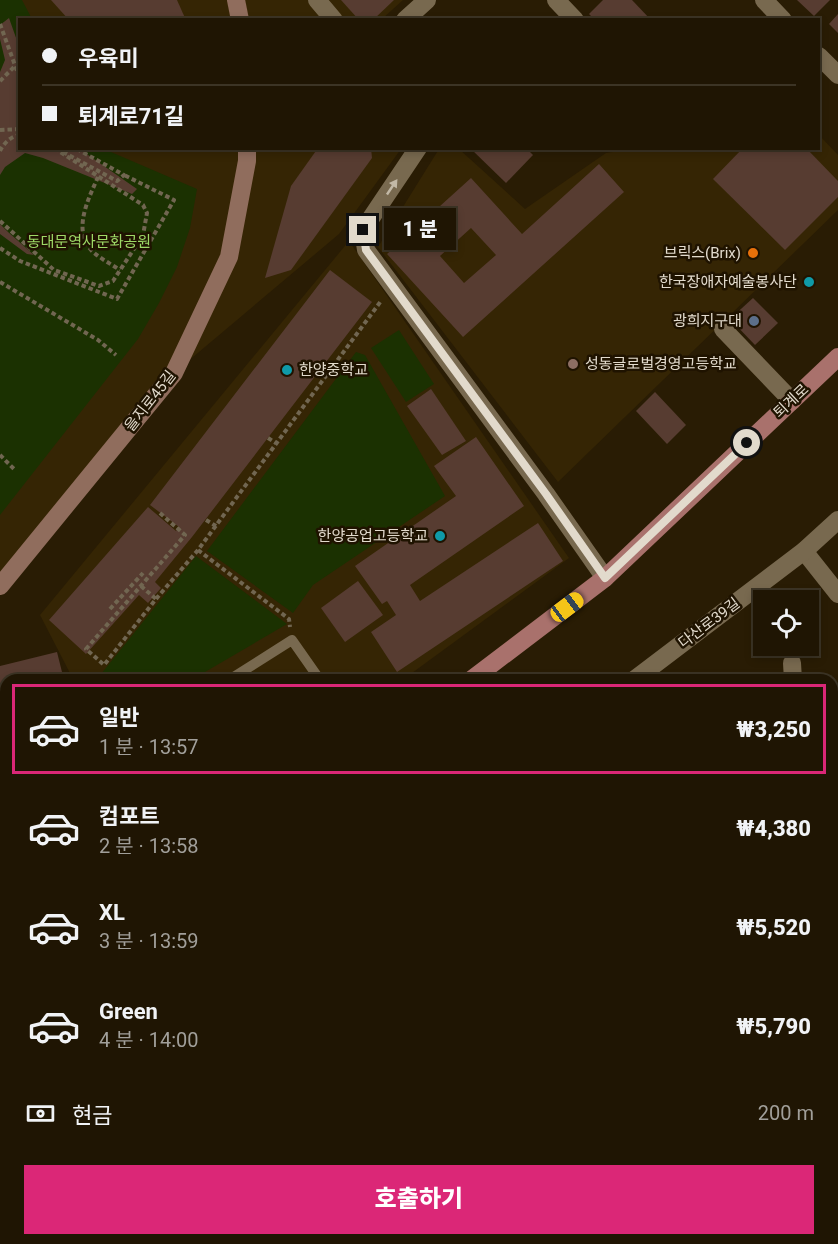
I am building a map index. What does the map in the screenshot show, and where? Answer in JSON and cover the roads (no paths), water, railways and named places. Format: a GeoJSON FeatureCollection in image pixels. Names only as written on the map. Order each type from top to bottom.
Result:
{"type":"FeatureCollection","features":[{"type":"Feature","properties":{"kind":"main road"},"geometry":{"type":"LineString","coordinates":[[236,0],[240,18]]}},
{"type":"Feature","properties":{"kind":"main road","name":"을지로45길"},"geometry":{"type":"LineString","coordinates":[[0,586],[174,373],[229,257],[248,161],[248,150]]}},
{"type":"Feature","properties":{"kind":"main road","name":"퇴계로"},"geometry":{"type":"LineString","coordinates":[[479,674],[605,578],[836,362]]}},
{"type":"Feature","properties":{"kind":"street"},"geometry":{"type":"LineString","coordinates":[[317,0],[332,18]]}},
{"type":"Feature","properties":{"kind":"street"},"geometry":{"type":"LineString","coordinates":[[407,18],[427,0]]}},
{"type":"Feature","properties":{"kind":"street"},"geometry":{"type":"LineString","coordinates":[[556,0],[572,18]]}},
{"type":"Feature","properties":{"kind":"street"},"geometry":{"type":"LineString","coordinates":[[764,0],[781,18]]}},
{"type":"Feature","properties":{"kind":"street"},"geometry":{"type":"LineString","coordinates":[[820,57],[838,75]]}},
{"type":"Feature","properties":{"kind":"street"},"geometry":{"type":"LineString","coordinates":[[417,150],[363,230],[366,250],[605,578]]}},
{"type":"Feature","properties":{"kind":"street"},"geometry":{"type":"LineString","coordinates":[[723,329],[792,401]]}},
{"type":"Feature","properties":{"kind":"street","name":"다산로39길"},"geometry":{"type":"LineString","coordinates":[[642,674],[804,551],[838,520]]}},
{"type":"Feature","properties":{"kind":"street"},"geometry":{"type":"LineString","coordinates":[[804,551],[838,594]]}},
{"type":"Feature","properties":{"kind":"lane"},"geometry":{"type":"LineString","coordinates":[[238,674],[292,640],[316,674]]}},
{"type":"Feature","properties":{"kind":"place","name":"브릭스(Brix)"},"geometry":{"type":"Point","coordinates":[753,253]}},
{"type":"Feature","properties":{"kind":"place","name":"한국장애자예술봉사단"},"geometry":{"type":"Point","coordinates":[809,282]}},
{"type":"Feature","properties":{"kind":"place","name":"광희지구대"},"geometry":{"type":"Point","coordinates":[754,321]}},
{"type":"Feature","properties":{"kind":"place","name":"성동글로벌경영고등학교"},"geometry":{"type":"Point","coordinates":[573,364]}},
{"type":"Feature","properties":{"kind":"place","name":"한양중학교"},"geometry":{"type":"Point","coordinates":[287,370]}},
{"type":"Feature","properties":{"kind":"place","name":"한양공업고등학교"},"geometry":{"type":"Point","coordinates":[440,536]}},
{"type":"Feature","properties":{"kind":"park label","name":"동대문역사문화공원"},"geometry":{"type":"Point","coordinates":[89,242]}}]}
